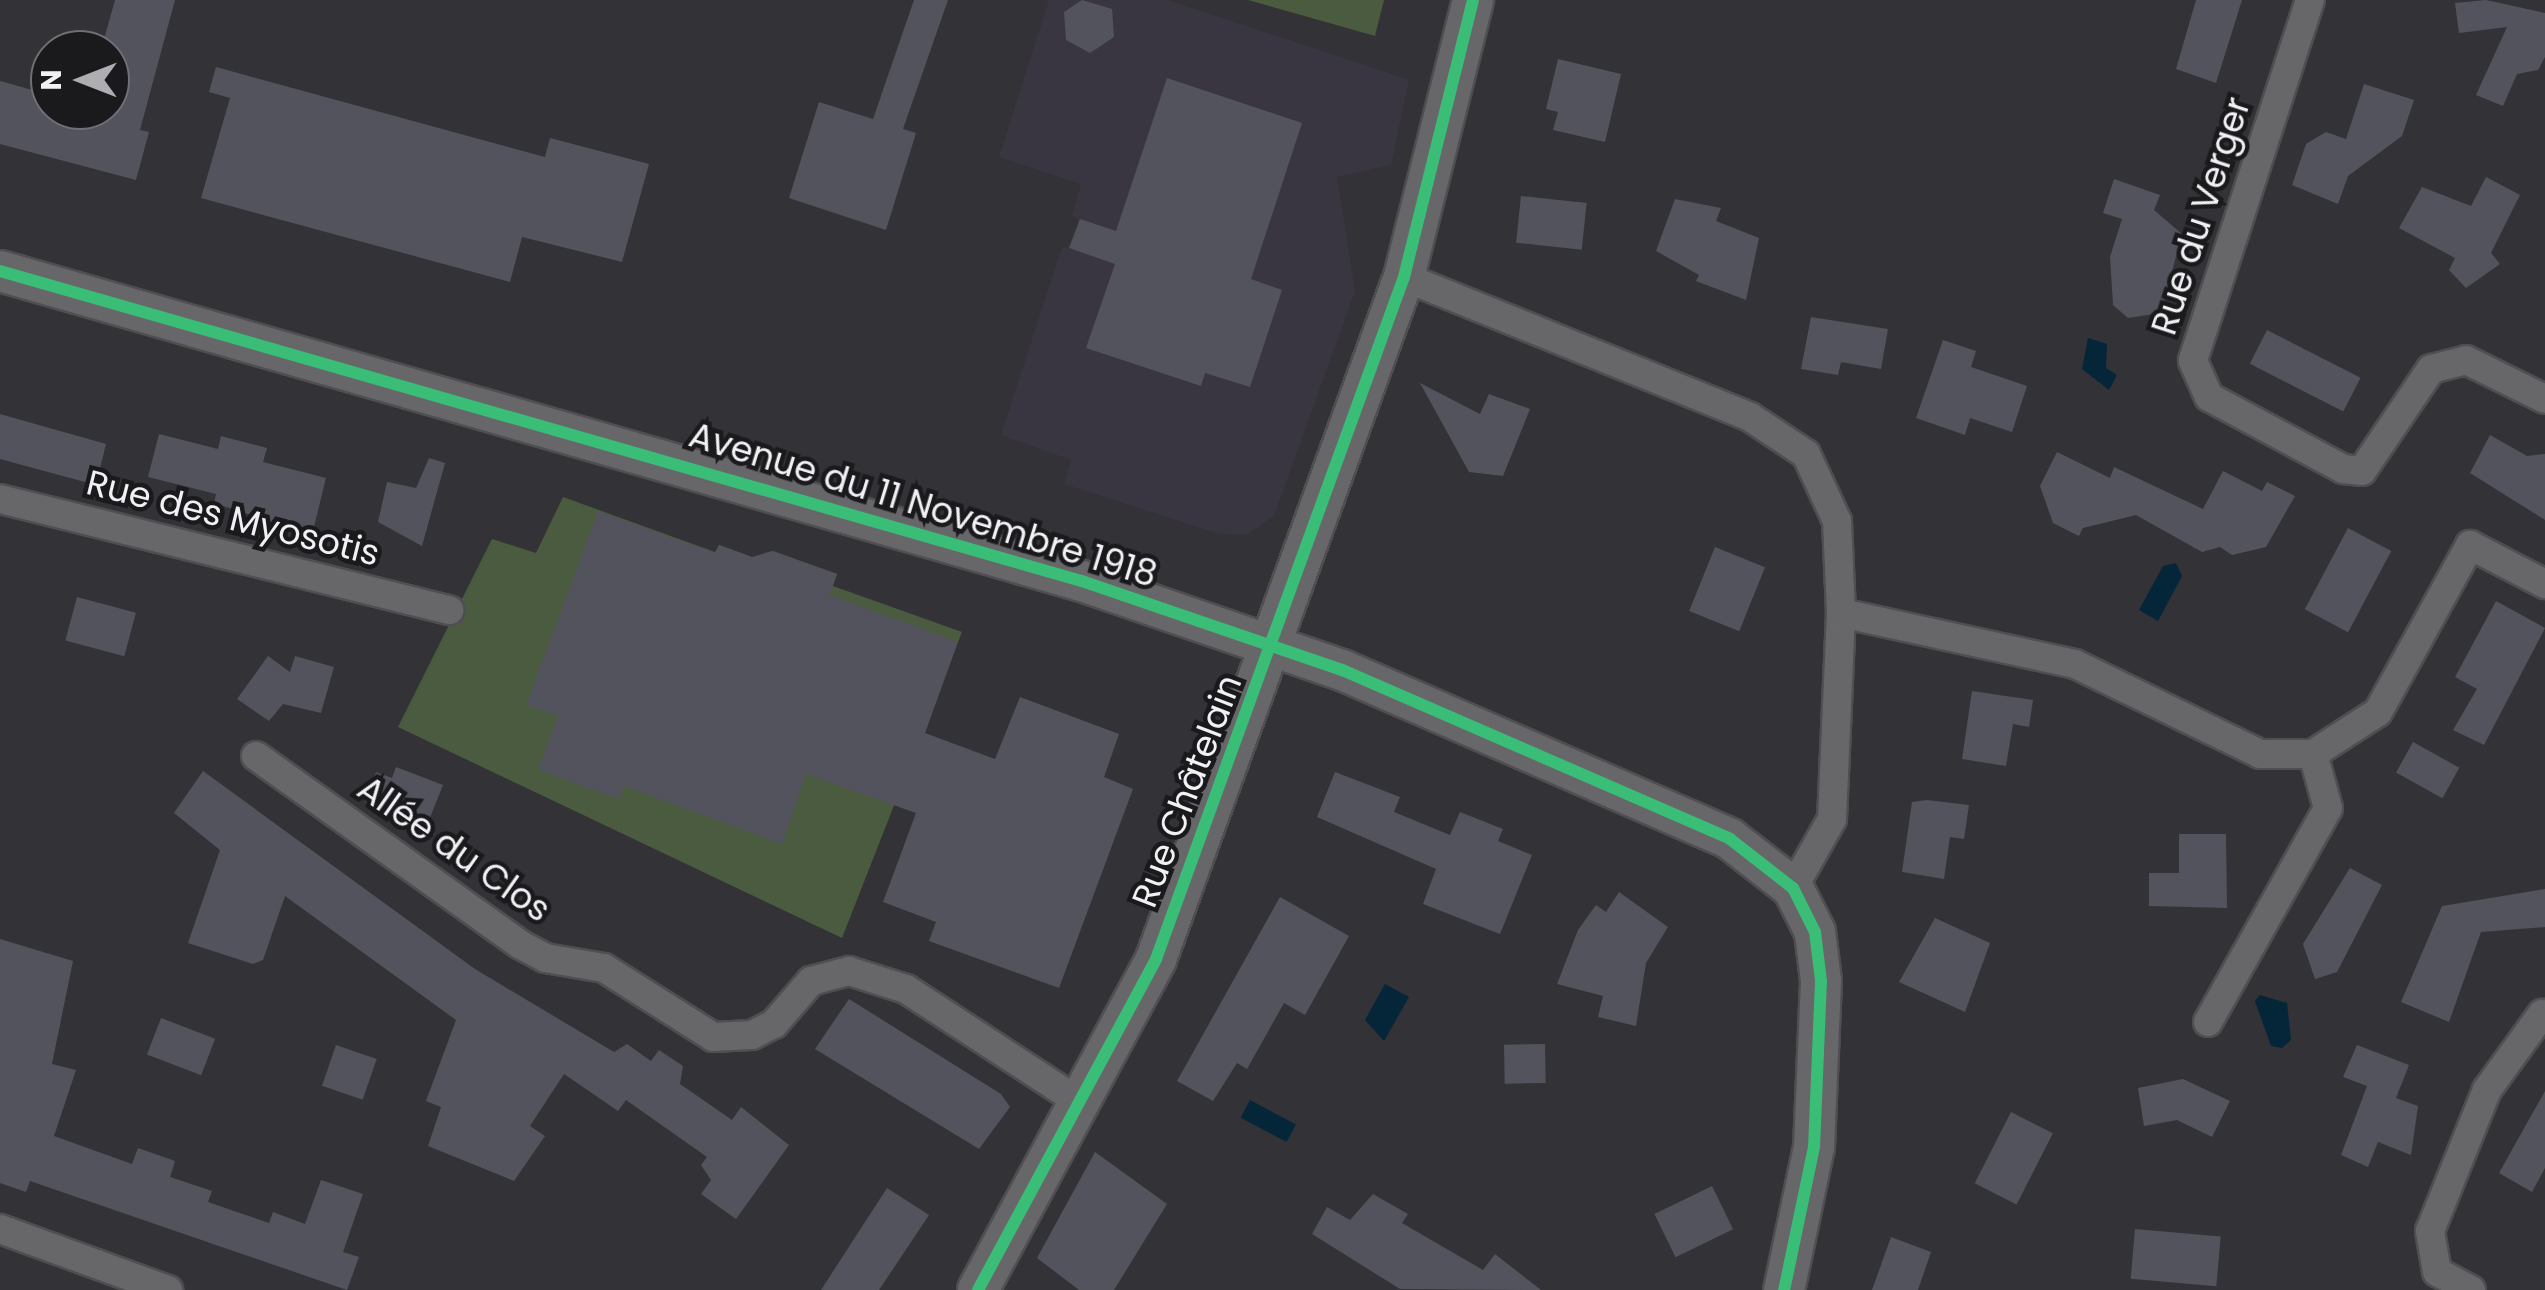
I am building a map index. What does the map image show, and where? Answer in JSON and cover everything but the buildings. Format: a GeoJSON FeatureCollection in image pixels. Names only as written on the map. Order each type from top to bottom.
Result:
{"type":"FeatureCollection","features":[{"type":"Feature","properties":{"kind":"street","name":"Rue Châtelain"},"geometry":{"type":"LineString","coordinates":[[978,1290],[1156,959],[1274,646],[1404,278],[1473,0]]}},
{"type":"Feature","properties":{"kind":"street","name":"Rue du Verger"},"geometry":{"type":"LineString","coordinates":[[2310,0],[2193,361],[2209,397],[2344,469],[2362,471],[2432,369],[2466,360],[2545,399]]}},
{"type":"Feature","properties":{"kind":"street","name":"Avenue du 11 Novembre 1918"},"geometry":{"type":"LineString","coordinates":[[0,271],[918,531],[1274,646],[1686,817],[1764,860],[1793,888]]}},
{"type":"Feature","properties":{"kind":"street"},"geometry":{"type":"LineString","coordinates":[[1404,278],[1750,417],[1806,454],[1837,521],[1841,613],[1832,818],[1793,888],[1815,932],[1821,980],[1809,1197],[1784,1290]]}},
{"type":"Feature","properties":{"kind":"street","name":"Rue des Myosotis"},"geometry":{"type":"LineString","coordinates":[[0,499],[449,610]]}},
{"type":"Feature","properties":{"kind":"street"},"geometry":{"type":"LineString","coordinates":[[1841,613],[2075,664],[2246,748],[2314,754],[2378,712],[2470,545],[2545,584]]}},
{"type":"Feature","properties":{"kind":"street"},"geometry":{"type":"LineString","coordinates":[[2208,1022],[2328,808],[2314,754]]}},
{"type":"Feature","properties":{"kind":"street","name":"Allée du Clos"},"geometry":{"type":"LineString","coordinates":[[256,756],[521,945],[545,958],[604,968],[713,1037],[752,1035],[774,1024],[810,981],[849,971],[906,989],[1081,1102]]}},
{"type":"Feature","properties":{"kind":"street"},"geometry":{"type":"LineString","coordinates":[[2471,1290],[2437,1272],[2430,1231],[2487,1090],[2542,1014]]}},
{"type":"Feature","properties":{"kind":"street"},"geometry":{"type":"LineString","coordinates":[[0,1229],[168,1290]]}},
{"type":"Feature","properties":{"kind":"shaded area"},"geometry":{"type":"Polygon","coordinates":[[[1049,0],[1168,0],[1409,80],[1391,165],[1337,177],[1355,291],[1274,516],[1246,535],[1220,534],[1064,484],[1071,460],[1001,435],[1062,247],[1069,248],[1079,219],[1072,216],[1081,184],[999,157],[1049,0]]]}},
{"type":"Feature","properties":{"kind":"green space"},"geometry":{"type":"Polygon","coordinates":[[[1248,0],[1384,0],[1375,36],[1248,0]]]}},
{"type":"Feature","properties":{"kind":"green space"},"geometry":{"type":"Polygon","coordinates":[[[563,497],[715,552],[719,545],[760,560],[766,571],[773,551],[837,574],[833,586],[962,632],[842,938],[398,727],[492,539],[536,553],[563,497]]]}},
{"type":"Feature","properties":{"kind":"water"},"geometry":{"type":"Polygon","coordinates":[[[2088,338],[2107,344],[2106,368],[2117,375],[2109,390],[2082,369],[2088,338]]]}},
{"type":"Feature","properties":{"kind":"water"},"geometry":{"type":"Polygon","coordinates":[[[2176,563],[2182,576],[2158,621],[2139,610],[2163,566],[2176,563]]]}},
{"type":"Feature","properties":{"kind":"water"},"geometry":{"type":"Polygon","coordinates":[[[1385,984],[1409,997],[1384,1041],[1365,1020],[1385,984]]]}},
{"type":"Feature","properties":{"kind":"water"},"geometry":{"type":"Polygon","coordinates":[[[2260,995],[2287,1003],[2291,1040],[2282,1048],[2271,1046],[2255,1001],[2260,995]]]}},
{"type":"Feature","properties":{"kind":"water"},"geometry":{"type":"Polygon","coordinates":[[[1250,1100],[1296,1124],[1287,1142],[1241,1118],[1250,1100]]]}},
{"type":"Feature","properties":{"kind":"cycle path"},"geometry":{"type":"LineString","coordinates":[[978,1290],[1156,959],[1404,277],[1473,0]]}},
{"type":"Feature","properties":{"kind":"cycle path"},"geometry":{"type":"LineString","coordinates":[[0,271],[1082,581],[1342,670],[1730,839],[1793,888],[1815,932],[1821,981],[1814,1147],[1784,1290]]}}]}
